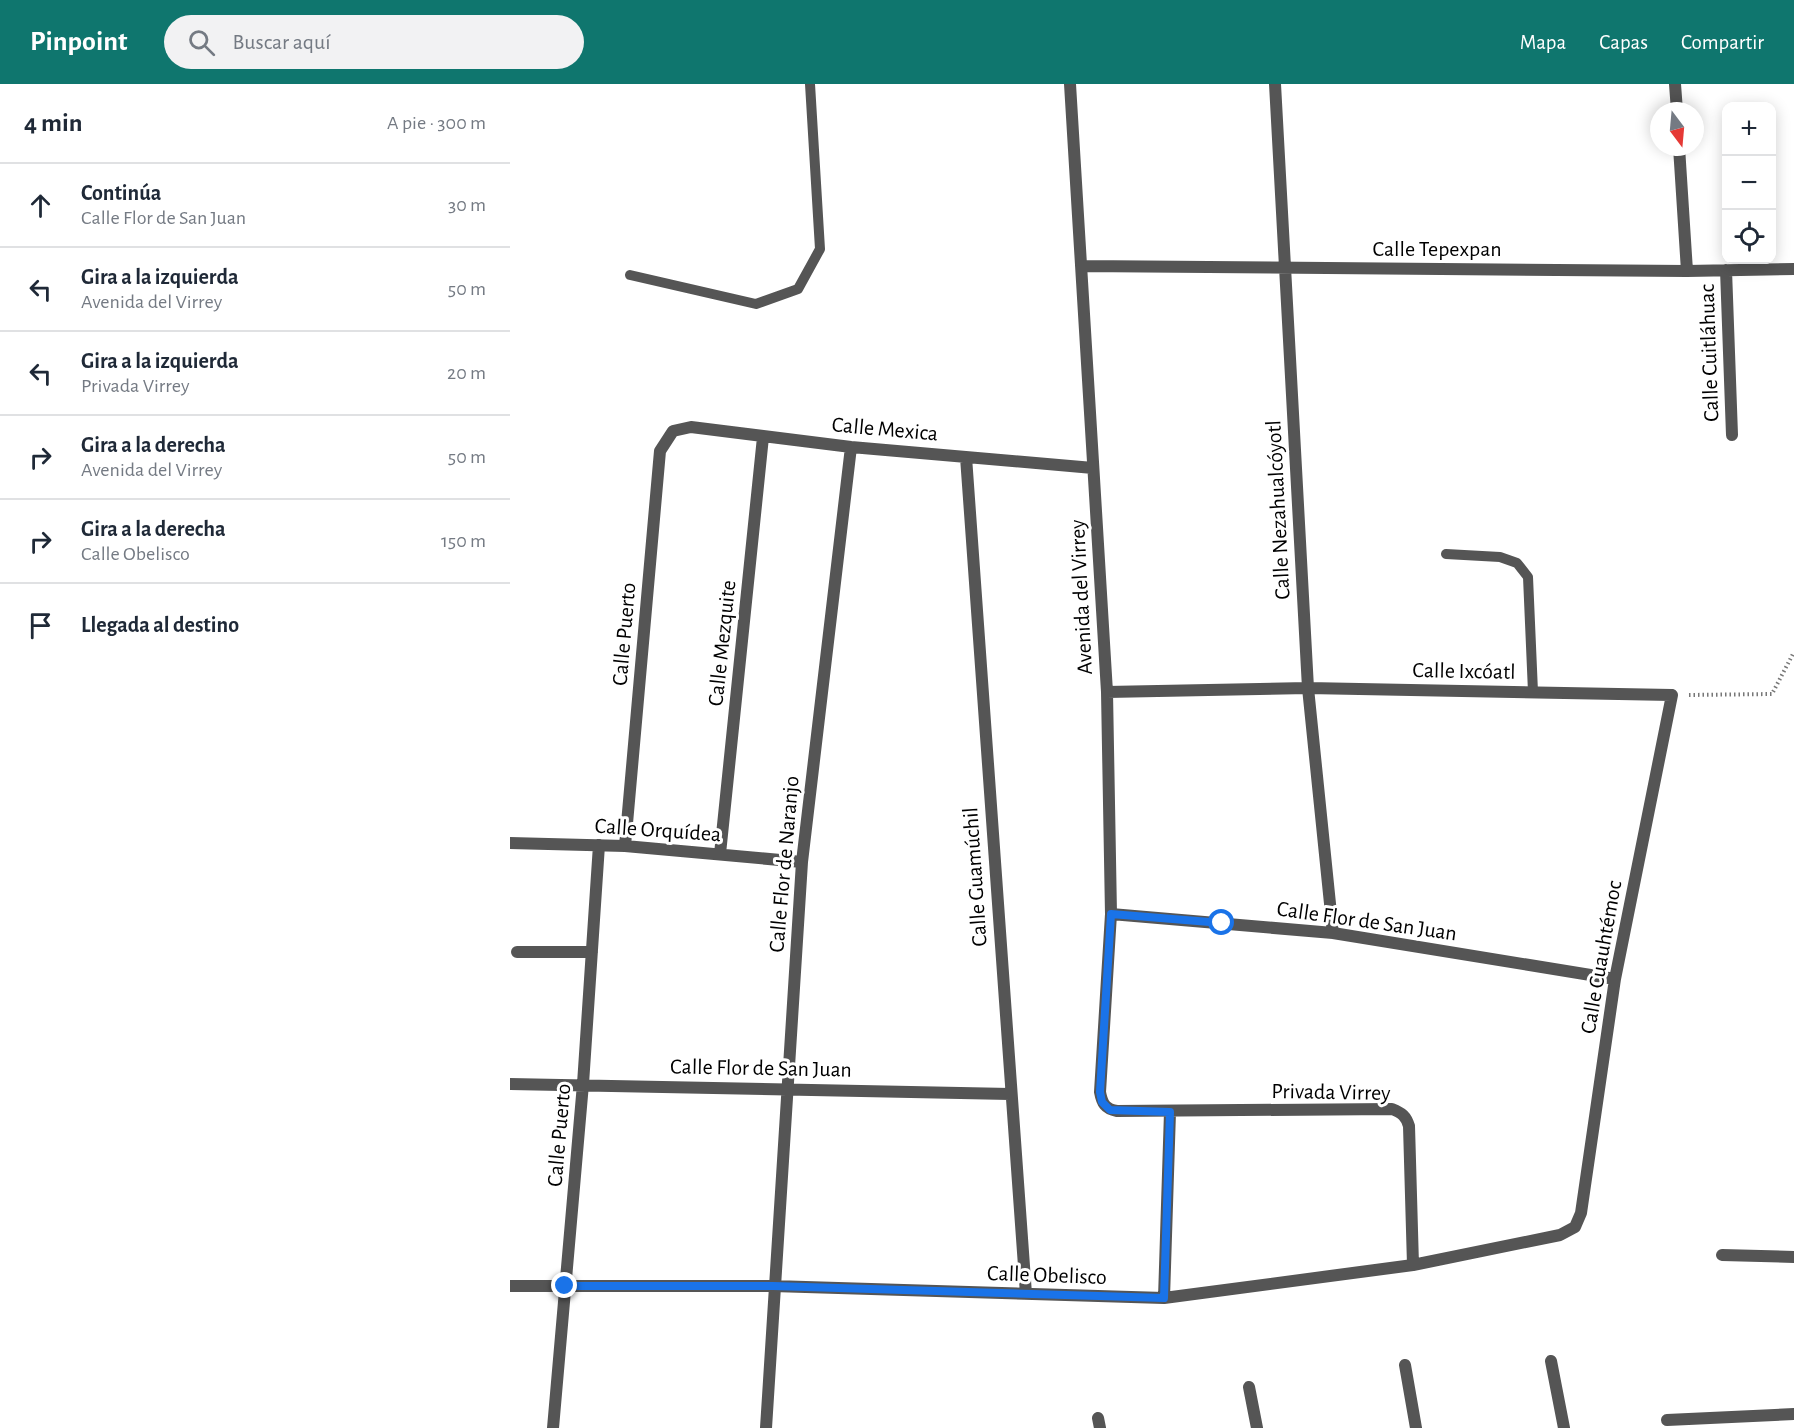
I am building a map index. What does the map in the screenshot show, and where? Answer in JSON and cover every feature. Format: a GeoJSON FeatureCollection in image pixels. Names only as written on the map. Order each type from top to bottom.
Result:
{"type":"FeatureCollection","features":[{"type":"Feature","properties":{"kind":"street","name":"Avenida del Virrey"},"geometry":{"type":"LineString","coordinates":[[1070,84],[1107,692],[1111,914],[1100,1092],[1102,1102],[1106,1107]]}},
{"type":"Feature","properties":{"kind":"street","name":"Calle Nezahualcóyotl"},"geometry":{"type":"LineString","coordinates":[[1275,84],[1308,688],[1334,933]]}},
{"type":"Feature","properties":{"kind":"street"},"geometry":{"type":"LineString","coordinates":[[1675,84],[1676,102]]}},
{"type":"Feature","properties":{"kind":"street"},"geometry":{"type":"LineString","coordinates":[[1680,156],[1687,271]]}},
{"type":"Feature","properties":{"kind":"street","name":"Calle Tepexpan"},"geometry":{"type":"LineString","coordinates":[[1081,266],[1687,271],[1794,269]]}},
{"type":"Feature","properties":{"kind":"street","name":"Calle Cuitláhuac"},"geometry":{"type":"LineString","coordinates":[[1726,270],[1732,435]]}},
{"type":"Feature","properties":{"kind":"street","name":"Calle Mexica"},"geometry":{"type":"LineString","coordinates":[[673,431],[691,428],[851,447],[1093,468]]}},
{"type":"Feature","properties":{"kind":"street","name":"Calle Puerto"},"geometry":{"type":"LineString","coordinates":[[625,846],[660,451],[673,431]]}},
{"type":"Feature","properties":{"kind":"street","name":"Calle Mezquite"},"geometry":{"type":"LineString","coordinates":[[720,855],[763,437]]}},
{"type":"Feature","properties":{"kind":"street","name":"Calle Flor de Naranjo"},"geometry":{"type":"LineString","coordinates":[[766,1428],[773,1286],[802,862],[851,447]]}},
{"type":"Feature","properties":{"kind":"street","name":"Calle Guamúchil"},"geometry":{"type":"LineString","coordinates":[[966,457],[1026,1294]]}},
{"type":"Feature","properties":{"kind":"street","name":"Calle Ixcóatl"},"geometry":{"type":"LineString","coordinates":[[1107,692],[1308,688],[1672,695]]}},
{"type":"Feature","properties":{"kind":"street","name":"Calle Cuauhtémoc"},"geometry":{"type":"LineString","coordinates":[[1575,1227],[1581,1213],[1616,979],[1672,695]]}},
{"type":"Feature","properties":{"kind":"street","name":"Calle Orquídea"},"geometry":{"type":"LineString","coordinates":[[510,843],[625,846],[802,862]]}},
{"type":"Feature","properties":{"kind":"street","name":"Calle Puerto"},"geometry":{"type":"LineString","coordinates":[[553,1428],[583,1084],[599,845]]}},
{"type":"Feature","properties":{"kind":"street","name":"Calle Flor de San Juan"},"geometry":{"type":"LineString","coordinates":[[1111,914],[1334,933],[1616,979]]}},
{"type":"Feature","properties":{"kind":"street"},"geometry":{"type":"LineString","coordinates":[[517,952],[592,952]]}},
{"type":"Feature","properties":{"kind":"street","name":"Calle Flor de San Juan"},"geometry":{"type":"LineString","coordinates":[[510,1084],[1011,1094]]}},
{"type":"Feature","properties":{"kind":"street","name":"Privada Virrey"},"geometry":{"type":"LineString","coordinates":[[1106,1107],[1117,1111],[1170,1112],[1392,1109],[1400,1112],[1406,1117],[1409,1126],[1413,1265]]}},
{"type":"Feature","properties":{"kind":"street"},"geometry":{"type":"LineString","coordinates":[[1164,1298],[1170,1112]]}},
{"type":"Feature","properties":{"kind":"street","name":"Calle Obelisco"},"geometry":{"type":"LineString","coordinates":[[510,1286],[773,1286],[1164,1298],[1413,1265],[1560,1235],[1575,1227]]}},
{"type":"Feature","properties":{"kind":"street"},"geometry":{"type":"LineString","coordinates":[[1722,1255],[1794,1257]]}},
{"type":"Feature","properties":{"kind":"street"},"geometry":{"type":"LineString","coordinates":[[1551,1361],[1564,1428]]}},
{"type":"Feature","properties":{"kind":"street"},"geometry":{"type":"LineString","coordinates":[[1405,1365],[1416,1428]]}},
{"type":"Feature","properties":{"kind":"street"},"geometry":{"type":"LineString","coordinates":[[1250,1387],[1257,1428]]}},
{"type":"Feature","properties":{"kind":"street"},"geometry":{"type":"LineString","coordinates":[[1667,1420],[1794,1414]]}},
{"type":"Feature","properties":{"kind":"lane"},"geometry":{"type":"LineString","coordinates":[[630,275],[756,304],[798,289],[820,249],[810,84]]}},
{"type":"Feature","properties":{"kind":"lane"},"geometry":{"type":"LineString","coordinates":[[1446,554],[1500,557],[1517,563],[1527,577],[1533,692]]}},
{"type":"Feature","properties":{"kind":"path"},"geometry":{"type":"LineString","coordinates":[[1672,695],[1772,694],[1794,652]]}},
{"type":"Feature","properties":{"kind":"route"},"geometry":{"type":"LineString","coordinates":[[565,1286],[773,1286],[1164,1298],[1170,1112],[1110,1110],[1102,1102],[1100,1092],[1111,914],[1222,923]]}}]}
